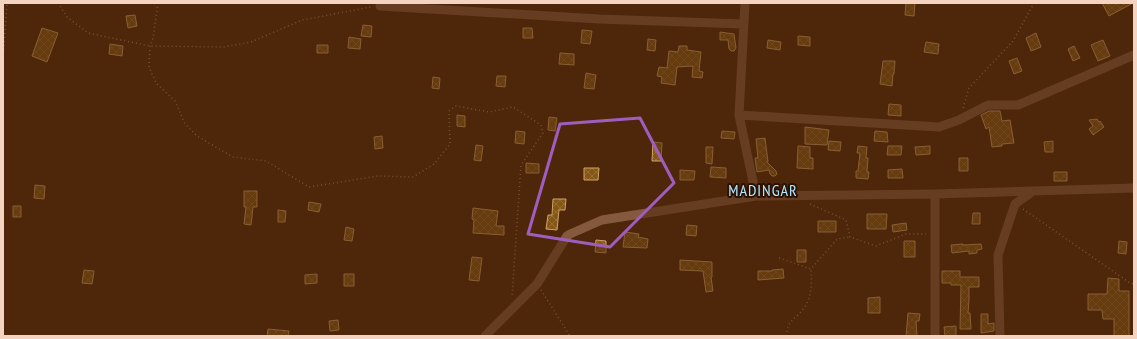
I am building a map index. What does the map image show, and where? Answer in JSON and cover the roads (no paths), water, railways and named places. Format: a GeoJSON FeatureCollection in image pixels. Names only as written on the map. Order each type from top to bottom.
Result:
{"type":"FeatureCollection","features":[{"type":"Feature","properties":{"kind":"street"},"geometry":{"type":"LineString","coordinates":[[745,3],[739,115],[756,196]]}},
{"type":"Feature","properties":{"kind":"street"},"geometry":{"type":"LineString","coordinates":[[380,6],[415,6],[599,19],[743,24]]}},
{"type":"Feature","properties":{"kind":"street"},"geometry":{"type":"LineString","coordinates":[[739,115],[939,127],[959,120],[988,105],[1018,105],[1134,55]]}},
{"type":"Feature","properties":{"kind":"street"},"geometry":{"type":"LineString","coordinates":[[485,336],[537,284],[567,236],[602,220],[756,196],[935,194],[1134,188]]}},
{"type":"Feature","properties":{"kind":"street"},"geometry":{"type":"LineString","coordinates":[[1000,336],[998,255],[1015,204],[1033,191]]}},
{"type":"Feature","properties":{"kind":"street"},"geometry":{"type":"LineString","coordinates":[[935,194],[935,336]]}},
{"type":"Feature","properties":{"kind":"district","name":"MADINGAR"},"geometry":{"type":"Point","coordinates":[763,190]}}]}
